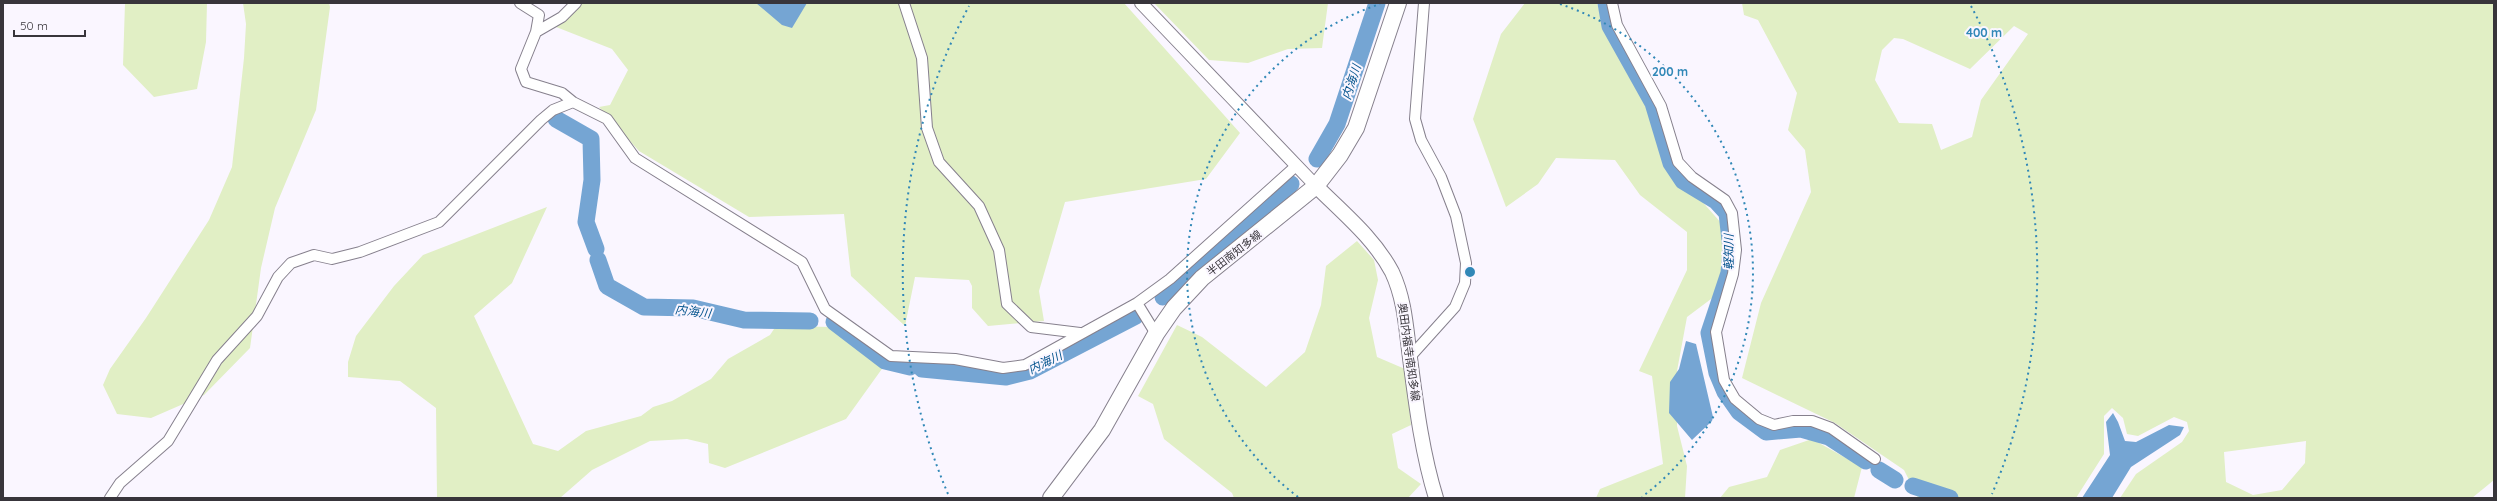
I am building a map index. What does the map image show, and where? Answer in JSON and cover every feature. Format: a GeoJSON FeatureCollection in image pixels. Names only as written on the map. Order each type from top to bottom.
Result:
{"type":"FeatureCollection","features":[{"type":"Feature","properties":{"kind":"main road","name":"半田南知多線"},"geometry":{"type":"LineString","coordinates":[[1051,498],[1102,430],[1156,334],[1174,308],[1202,278],[1316,186],[1340,155],[1356,128],[1398,3]]}},
{"type":"Feature","properties":{"kind":"main road","name":"奥田内福寺南知多線"},"geometry":{"type":"LineString","coordinates":[[1316,186],[1357,226],[1377,249],[1391,272],[1405,313],[1419,421],[1436,498]]}},
{"type":"Feature","properties":{"kind":"street"},"geometry":{"type":"LineString","coordinates":[[520,3],[539,15],[536,32],[522,69],[526,82],[562,93],[573,102],[607,118],[635,158],[802,262],[825,309],[891,356],[955,359],[1003,368],[1025,365],[1080,333],[1137,304],[1170,279],[1296,166]]}},
{"type":"Feature","properties":{"kind":"street"},"geometry":{"type":"LineString","coordinates":[[536,32],[562,17],[576,3]]}},
{"type":"Feature","properties":{"kind":"street"},"geometry":{"type":"LineString","coordinates":[[904,3],[922,58],[927,128],[940,162],[979,206],[999,250],[1007,304],[1031,327],[1080,333]]}},
{"type":"Feature","properties":{"kind":"street"},"geometry":{"type":"LineString","coordinates":[[1141,3],[1316,186]]}},
{"type":"Feature","properties":{"kind":"street"},"geometry":{"type":"LineString","coordinates":[[1410,357],[1455,307],[1465,283],[1466,263],[1456,216],[1441,177],[1421,140],[1414,119],[1424,3]]}},
{"type":"Feature","properties":{"kind":"street"},"geometry":{"type":"LineString","coordinates":[[1612,3],[1617,25],[1661,106],[1678,162],[1692,177],[1725,200],[1732,213],[1736,250],[1733,274],[1716,332],[1724,380],[1735,399],[1759,418],[1774,425],[1793,421],[1812,421],[1831,428],[1875,459]]}},
{"type":"Feature","properties":{"kind":"street"},"geometry":{"type":"LineString","coordinates":[[110,498],[120,483],[168,441],[217,360],[257,316],[278,278],[290,263],[314,255],[332,259],[360,252],[439,222],[541,120],[553,110],[573,102]]}},
{"type":"Feature","properties":{"kind":"street"},"geometry":{"type":"LineString","coordinates":[[1137,304],[1156,334]]}},
{"type":"Feature","properties":{"kind":"green space"},"geometry":{"type":"Polygon","coordinates":[[[125,3],[207,3],[206,42],[197,89],[154,97],[123,65],[125,3]]]}},
{"type":"Feature","properties":{"kind":"green space"},"geometry":{"type":"Polygon","coordinates":[[[243,3],[329,3],[330,7],[316,110],[275,208],[261,268],[250,348],[204,395],[151,418],[117,414],[103,385],[110,369],[146,318],[209,220],[232,167],[244,58],[246,24],[243,3]]]}},
{"type":"Feature","properties":{"kind":"green space"},"geometry":{"type":"Polygon","coordinates":[[[581,3],[1124,3],[1240,133],[1206,179],[1065,202],[1039,291],[1044,321],[988,326],[972,308],[972,286],[969,280],[915,277],[905,326],[851,276],[844,214],[749,217],[639,151],[599,107],[610,105],[628,70],[612,49],[551,25],[565,19],[581,3]]]}},
{"type":"Feature","properties":{"kind":"green space"},"geometry":{"type":"Polygon","coordinates":[[[1154,3],[1328,3],[1322,48],[1288,49],[1248,63],[1209,60],[1154,3]]]}},
{"type":"Feature","properties":{"kind":"green space"},"geometry":{"type":"Polygon","coordinates":[[[1525,3],[1597,3],[1604,27],[1642,96],[1666,165],[1679,183],[1699,198],[1722,224],[1726,259],[1719,293],[1687,317],[1677,371],[1677,426],[1687,466],[1685,498],[1596,498],[1600,489],[1663,464],[1652,376],[1639,371],[1687,270],[1687,232],[1640,195],[1615,160],[1556,158],[1538,184],[1506,207],[1473,119],[1501,34],[1525,3]]]}},
{"type":"Feature","properties":{"kind":"green space"},"geometry":{"type":"Polygon","coordinates":[[[1742,3],[2494,3],[2494,480],[2472,498],[2120,498],[2136,474],[2182,442],[2189,431],[2187,422],[2174,417],[2138,436],[2127,434],[2123,418],[2112,408],[2104,416],[2104,454],[2076,498],[1918,498],[1904,470],[1835,423],[1742,378],[1761,303],[1811,192],[1805,150],[1788,130],[1797,93],[1758,20],[1744,15],[1742,3]],[[2014,26],[1970,69],[1903,39],[1894,38],[1882,50],[1875,80],[1899,123],[1932,124],[1941,150],[1972,137],[1981,100],[2028,34],[2014,26]],[[2306,441],[2224,452],[2226,482],[2253,495],[2282,490],[2305,463],[2306,441]]]}},
{"type":"Feature","properties":{"kind":"green space"},"geometry":{"type":"Polygon","coordinates":[[[547,207],[512,283],[474,316],[533,444],[558,451],[586,431],[641,416],[653,407],[672,401],[711,379],[728,359],[770,335],[776,326],[833,327],[884,366],[846,419],[725,468],[709,463],[708,444],[687,439],[650,441],[592,470],[560,498],[437,498],[436,408],[400,381],[348,377],[348,362],[356,336],[394,286],[423,255],[547,207]]]}},
{"type":"Feature","properties":{"kind":"green space"},"geometry":{"type":"Polygon","coordinates":[[[1357,241],[1374,260],[1378,280],[1369,318],[1377,357],[1405,369],[1411,425],[1392,434],[1398,468],[1421,484],[1408,498],[1234,498],[1232,493],[1164,439],[1153,404],[1138,396],[1177,325],[1202,337],[1266,387],[1305,352],[1321,305],[1326,266],[1357,241]]]}},
{"type":"Feature","properties":{"kind":"green space"},"geometry":{"type":"Polygon","coordinates":[[[1812,439],[1862,467],[1854,498],[1720,498],[1729,487],[1767,477],[1780,450],[1812,439]]]}},
{"type":"Feature","properties":{"kind":"water"},"geometry":{"type":"Polygon","coordinates":[[[756,3],[807,3],[792,28],[782,25],[756,3]]]}},
{"type":"Feature","properties":{"kind":"water"},"geometry":{"type":"Polygon","coordinates":[[[1686,341],[1696,344],[1713,417],[1712,421],[1692,440],[1669,413],[1670,382],[1679,369],[1686,341]]]}},
{"type":"Feature","properties":{"kind":"water"},"geometry":{"type":"Polygon","coordinates":[[[2113,413],[2125,441],[2136,442],[2169,425],[2184,427],[2180,435],[2131,467],[2112,498],[2082,498],[2110,455],[2106,422],[2113,413]]]}},
{"type":"Feature","properties":{"kind":"waterway","name":"内海川"},"geometry":{"type":"LineString","coordinates":[[1317,159],[1337,124],[1377,3]]}},
{"type":"Feature","properties":{"kind":"waterway","name":"軽知川"},"geometry":{"type":"LineString","coordinates":[[1606,3],[1610,26],[1653,103],[1671,163],[1683,181],[1716,201],[1727,213],[1731,249],[1729,273],[1709,333],[1717,373],[1725,392],[1739,412],[1766,432],[1801,429],[1829,437],[1866,461]]}},
{"type":"Feature","properties":{"kind":"waterway","name":"内海川"},"geometry":{"type":"LineString","coordinates":[[556,119],[591,139],[592,180],[586,222],[596,249]]}},
{"type":"Feature","properties":{"kind":"waterway","name":"内海川"},"geometry":{"type":"LineString","coordinates":[[1163,297],[1291,184]]}},
{"type":"Feature","properties":{"kind":"waterway","name":"内海川"},"geometry":{"type":"LineString","coordinates":[[598,260],[607,286],[644,307],[693,308],[744,320],[810,321]]}},
{"type":"Feature","properties":{"kind":"waterway","name":"内海川"},"geometry":{"type":"LineString","coordinates":[[922,369],[1006,377],[1030,371],[1136,316]]}},
{"type":"Feature","properties":{"kind":"waterway","name":"内海川"},"geometry":{"type":"LineString","coordinates":[[834,322],[885,361],[910,367]]}},
{"type":"Feature","properties":{"kind":"waterway","name":"軽知川"},"geometry":{"type":"LineString","coordinates":[[1879,470],[1895,480]]}},
{"type":"Feature","properties":{"kind":"waterway","name":"軽知川"},"geometry":{"type":"LineString","coordinates":[[1913,486],[1950,498]]}}]}
